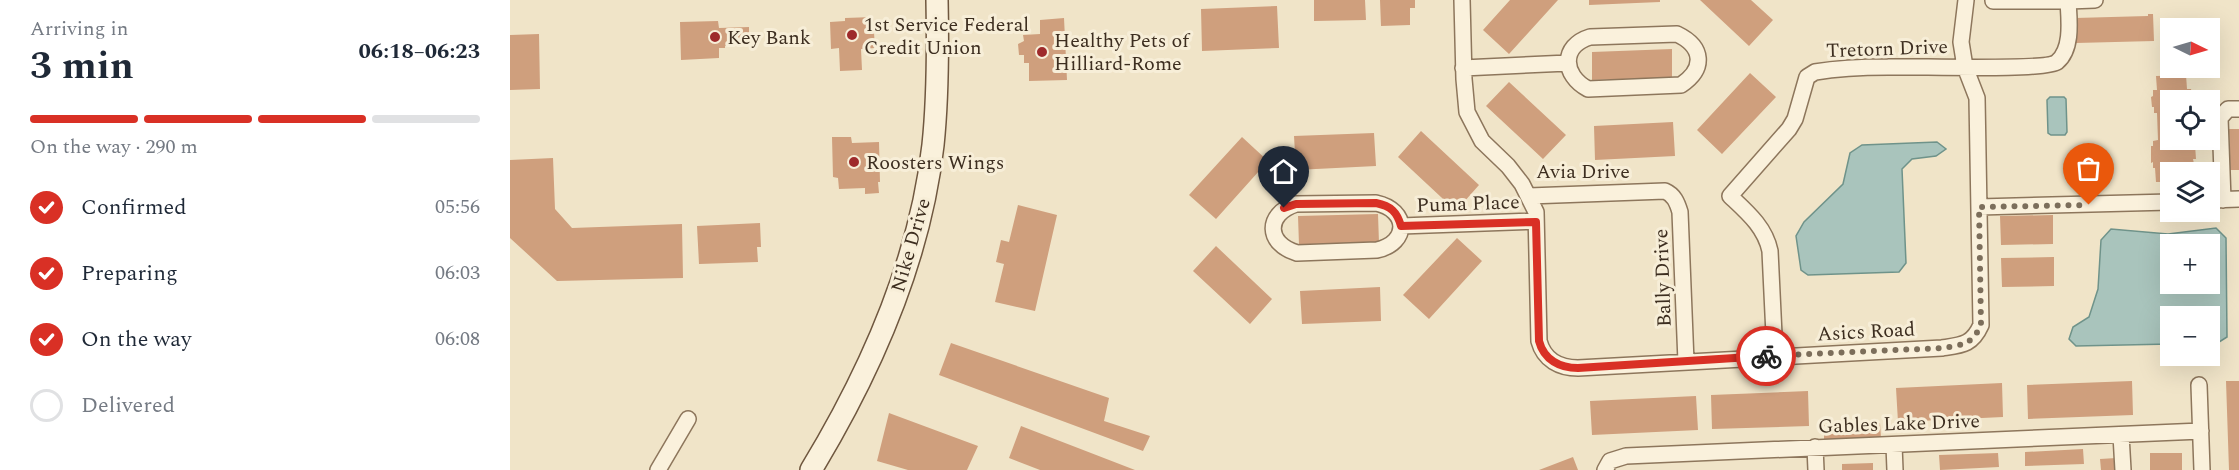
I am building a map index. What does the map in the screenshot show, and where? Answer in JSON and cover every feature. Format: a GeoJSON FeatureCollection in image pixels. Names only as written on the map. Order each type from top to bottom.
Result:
{"type":"FeatureCollection","features":[{"type":"Feature","properties":{"kind":"street","name":"Nike Drive"},"geometry":{"type":"LineString","coordinates":[[811,470],[852,398],[873,354],[904,273],[918,228],[933,146],[937,96],[937,0]]}},
{"type":"Feature","properties":{"kind":"street","name":"Avia Drive"},"geometry":{"type":"LineString","coordinates":[[1462,0],[1463,68],[1467,112],[1482,141],[1508,166],[1529,196],[1665,190],[1671,194]]}},
{"type":"Feature","properties":{"kind":"street","name":"Asics Road"},"geometry":{"type":"LineString","coordinates":[[1529,196],[1536,213],[1539,341],[1546,355],[1558,365],[1566,368],[1942,348],[1964,344],[1975,338],[1981,325],[1977,98],[1965,67],[1961,42],[1966,0]]}},
{"type":"Feature","properties":{"kind":"street"},"geometry":{"type":"LineString","coordinates":[[1994,1],[2095,0]]}},
{"type":"Feature","properties":{"kind":"street"},"geometry":{"type":"LineString","coordinates":[[1965,67],[2042,65],[2059,61],[2068,42],[2068,1]]}},
{"type":"Feature","properties":{"kind":"street"},"geometry":{"type":"LineString","coordinates":[[1677,34],[1689,40],[1697,51],[1698,65],[1692,77],[1681,85],[1587,89],[1578,84],[1570,74],[1568,63],[1570,50],[1578,41],[1590,37],[1677,34]]}},
{"type":"Feature","properties":{"kind":"street"},"geometry":{"type":"LineString","coordinates":[[1463,68],[1568,63]]}},
{"type":"Feature","properties":{"kind":"street","name":"Tretorn Drive"},"geometry":{"type":"LineString","coordinates":[[1775,356],[1768,240],[1761,228],[1730,195],[1795,119],[1807,77],[1825,70],[1890,66],[1965,67]]}},
{"type":"Feature","properties":{"kind":"street"},"geometry":{"type":"LineString","coordinates":[[2218,162],[2220,118],[2228,109],[2239,109]]}},
{"type":"Feature","properties":{"kind":"street","name":"Bally Drive"},"geometry":{"type":"LineString","coordinates":[[1671,194],[1680,212],[1686,362]]}},
{"type":"Feature","properties":{"kind":"street"},"geometry":{"type":"LineString","coordinates":[[2220,200],[2239,199]]}},
{"type":"Feature","properties":{"kind":"street"},"geometry":{"type":"LineString","coordinates":[[1979,207],[2160,202]]}},
{"type":"Feature","properties":{"kind":"street","name":"Puma Place"},"geometry":{"type":"LineString","coordinates":[[1376,203],[1389,206],[1398,214],[1401,226],[1398,238],[1389,247],[1377,250],[1297,253],[1285,250],[1276,241],[1273,229],[1276,217],[1284,208],[1296,204],[1376,203]]}},
{"type":"Feature","properties":{"kind":"street","name":"Puma Place"},"geometry":{"type":"LineString","coordinates":[[1401,226],[1536,222]]}},
{"type":"Feature","properties":{"kind":"street"},"geometry":{"type":"LineString","coordinates":[[2199,385],[2202,470]]}},
{"type":"Feature","properties":{"kind":"street"},"geometry":{"type":"LineString","coordinates":[[658,470],[688,419]]}},
{"type":"Feature","properties":{"kind":"street","name":"Gables Lake Drive"},"geometry":{"type":"LineString","coordinates":[[1605,470],[1610,461],[1626,456],[2201,431]]}},
{"type":"Feature","properties":{"kind":"street"},"geometry":{"type":"LineString","coordinates":[[2121,435],[2123,470]]}},
{"type":"Feature","properties":{"kind":"street"},"geometry":{"type":"LineString","coordinates":[[1894,445],[1895,470]]}},
{"type":"Feature","properties":{"kind":"street"},"geometry":{"type":"LineString","coordinates":[[1815,447],[1816,470]]}},
{"type":"Feature","properties":{"kind":"water"},"geometry":{"type":"Polygon","coordinates":[[[2050,97],[2066,99],[2067,132],[2065,135],[2048,133],[2047,100],[2050,97]]]}},
{"type":"Feature","properties":{"kind":"water"},"geometry":{"type":"Polygon","coordinates":[[[1937,142],[1946,149],[1936,156],[1912,159],[1902,169],[1906,263],[1899,272],[1808,275],[1801,270],[1796,236],[1804,222],[1843,184],[1850,153],[1862,145],[1937,142]]]}},
{"type":"Feature","properties":{"kind":"water"},"geometry":{"type":"Polygon","coordinates":[[[2216,228],[2226,238],[2227,337],[2220,341],[2220,306],[2160,306],[2160,344],[2076,346],[2069,339],[2073,327],[2089,317],[2098,289],[2101,240],[2111,229],[2168,234],[2216,228]]]}},
{"type":"Feature","properties":{"kind":"building"},"geometry":{"type":"Polygon","coordinates":[[[1314,0],[1365,0],[1366,20],[1314,21],[1314,0]]]}},
{"type":"Feature","properties":{"kind":"building"},"geometry":{"type":"Polygon","coordinates":[[[1380,0],[1415,0],[1415,8],[1410,8],[1410,25],[1381,26],[1380,0]]]}},
{"type":"Feature","properties":{"kind":"building"},"geometry":{"type":"Polygon","coordinates":[[[1510,0],[1558,0],[1509,54],[1483,30],[1510,0]]]}},
{"type":"Feature","properties":{"kind":"building"},"geometry":{"type":"Polygon","coordinates":[[[1589,0],[1660,0],[1660,2],[1589,5],[1589,0]]]}},
{"type":"Feature","properties":{"kind":"building"},"geometry":{"type":"Polygon","coordinates":[[[1700,0],[1751,0],[1773,20],[1749,46],[1700,0]]]}},
{"type":"Feature","properties":{"kind":"building"},"geometry":{"type":"Polygon","coordinates":[[[1277,6],[1279,48],[1202,51],[1201,9],[1277,6]]]}},
{"type":"Feature","properties":{"kind":"building"},"geometry":{"type":"Polygon","coordinates":[[[2148,14],[2153,14],[2154,41],[2076,43],[2075,18],[2148,16],[2148,14]]]}},
{"type":"Feature","properties":{"kind":"building","name":"1st Service Federal Credit Union"},"geometry":{"type":"Polygon","coordinates":[[[873,17],[875,48],[861,49],[862,70],[840,71],[839,48],[831,49],[830,22],[845,21],[845,18],[873,17]]]}},
{"type":"Feature","properties":{"kind":"building","name":"Healthy Pets of Hilliard-Rome"},"geometry":{"type":"Polygon","coordinates":[[[1064,18],[1067,80],[1029,81],[1029,63],[1024,63],[1024,55],[1019,55],[1018,44],[1024,41],[1023,35],[1040,34],[1040,20],[1064,18]]]}},
{"type":"Feature","properties":{"kind":"building","name":"Key Bank"},"geometry":{"type":"Polygon","coordinates":[[[718,21],[719,28],[749,27],[749,45],[719,48],[719,58],[681,60],[680,22],[718,21]]]}},
{"type":"Feature","properties":{"kind":"building"},"geometry":{"type":"Polygon","coordinates":[[[539,34],[540,89],[510,90],[510,35],[539,34]]]}},
{"type":"Feature","properties":{"kind":"building"},"geometry":{"type":"Polygon","coordinates":[[[1672,49],[1672,78],[1592,80],[1592,52],[1672,49]]]}},
{"type":"Feature","properties":{"kind":"building"},"geometry":{"type":"Polygon","coordinates":[[[1750,73],[1776,97],[1722,154],[1697,130],[1750,73]]]}},
{"type":"Feature","properties":{"kind":"building"},"geometry":{"type":"Polygon","coordinates":[[[2156,76],[2186,78],[2187,89],[2191,90],[2160,90],[2160,150],[2195,150],[2196,159],[2193,159],[2194,162],[2160,162],[2160,182],[2156,182],[2155,168],[2153,168],[2153,162],[2151,163],[2151,146],[2153,146],[2153,141],[2158,140],[2157,113],[2154,113],[2151,97],[2153,90],[2157,90],[2156,76]]]}},
{"type":"Feature","properties":{"kind":"building"},"geometry":{"type":"Polygon","coordinates":[[[1509,82],[1566,135],[1543,159],[1486,106],[1509,82]]]}},
{"type":"Feature","properties":{"kind":"building"},"geometry":{"type":"Polygon","coordinates":[[[1673,122],[1675,156],[1595,160],[1594,126],[1673,122]]]}},
{"type":"Feature","properties":{"kind":"building"},"geometry":{"type":"Polygon","coordinates":[[[2229,129],[2239,129],[2239,170],[2230,170],[2229,129]]]}},
{"type":"Feature","properties":{"kind":"building"},"geometry":{"type":"Polygon","coordinates":[[[1421,131],[1479,185],[1456,211],[1398,157],[1421,131]]]}},
{"type":"Feature","properties":{"kind":"building"},"geometry":{"type":"Polygon","coordinates":[[[1374,133],[1376,166],[1296,170],[1294,136],[1374,133]]]}},
{"type":"Feature","properties":{"kind":"building"},"geometry":{"type":"Polygon","coordinates":[[[832,137],[851,137],[852,143],[879,142],[879,193],[865,194],[865,188],[839,189],[838,178],[833,177],[832,137]]]}},
{"type":"Feature","properties":{"kind":"building"},"geometry":{"type":"Polygon","coordinates":[[[1242,137],[1268,161],[1216,219],[1189,195],[1242,137]]]}},
{"type":"Feature","properties":{"kind":"building"},"geometry":{"type":"Polygon","coordinates":[[[553,158],[555,209],[572,228],[682,224],[683,278],[557,281],[510,238],[510,160],[553,158]]]}},
{"type":"Feature","properties":{"kind":"building"},"geometry":{"type":"Polygon","coordinates":[[[1018,205],[1057,215],[1035,311],[995,302],[1004,264],[996,262],[1001,240],[1009,242],[1018,205]]]}},
{"type":"Feature","properties":{"kind":"building"},"geometry":{"type":"Polygon","coordinates":[[[1378,214],[1379,243],[1299,245],[1298,216],[1378,214]]]}},
{"type":"Feature","properties":{"kind":"building"},"geometry":{"type":"Polygon","coordinates":[[[2053,215],[2053,244],[2001,245],[2000,216],[2053,215]]]}},
{"type":"Feature","properties":{"kind":"building"},"geometry":{"type":"Polygon","coordinates":[[[760,223],[761,247],[757,247],[758,262],[699,264],[697,226],[760,223]]]}},
{"type":"Feature","properties":{"kind":"building"},"geometry":{"type":"Polygon","coordinates":[[[1457,238],[1482,261],[1429,319],[1403,295],[1457,238]]]}},
{"type":"Feature","properties":{"kind":"building"},"geometry":{"type":"Polygon","coordinates":[[[1216,246],[1272,299],[1250,324],[1193,271],[1216,246]]]}},
{"type":"Feature","properties":{"kind":"building"},"geometry":{"type":"Polygon","coordinates":[[[2054,257],[2054,286],[2002,287],[2001,258],[2054,257]]]}},
{"type":"Feature","properties":{"kind":"building"},"geometry":{"type":"Polygon","coordinates":[[[1380,287],[1381,321],[1302,324],[1300,291],[1380,287]]]}},
{"type":"Feature","properties":{"kind":"building"},"geometry":{"type":"Polygon","coordinates":[[[951,343],[1109,398],[1104,421],[1150,436],[1143,451],[939,375],[951,343]]]}},
{"type":"Feature","properties":{"kind":"building"},"geometry":{"type":"Polygon","coordinates":[[[2132,381],[2133,415],[2028,419],[2027,385],[2132,381]]]}},
{"type":"Feature","properties":{"kind":"building"},"geometry":{"type":"Polygon","coordinates":[[[2226,381],[2239,381],[2239,470],[2229,470],[2226,381]]]}},
{"type":"Feature","properties":{"kind":"building"},"geometry":{"type":"Polygon","coordinates":[[[2002,383],[2003,417],[1898,422],[1896,388],[2002,383]]]}},
{"type":"Feature","properties":{"kind":"building"},"geometry":{"type":"Polygon","coordinates":[[[1808,391],[1809,426],[1712,429],[1711,395],[1808,391]]]}},
{"type":"Feature","properties":{"kind":"building"},"geometry":{"type":"Polygon","coordinates":[[[1696,396],[1698,430],[1592,435],[1590,401],[1696,396]]]}},
{"type":"Feature","properties":{"kind":"building"},"geometry":{"type":"Polygon","coordinates":[[[889,413],[978,446],[967,470],[908,470],[877,461],[889,413]]]}},
{"type":"Feature","properties":{"kind":"building"},"geometry":{"type":"Polygon","coordinates":[[[1880,423],[1881,438],[1824,440],[1824,425],[1880,423]]]}},
{"type":"Feature","properties":{"kind":"building"},"geometry":{"type":"Polygon","coordinates":[[[1021,426],[1135,470],[1040,470],[1009,458],[1021,426]]]}},
{"type":"Feature","properties":{"kind":"building"},"geometry":{"type":"Polygon","coordinates":[[[2083,449],[2084,464],[2025,466],[2025,452],[2083,449]]]}},
{"type":"Feature","properties":{"kind":"building"},"geometry":{"type":"Polygon","coordinates":[[[1998,453],[1999,467],[1940,470],[1939,455],[1998,453]]]}},
{"type":"Feature","properties":{"kind":"building"},"geometry":{"type":"Polygon","coordinates":[[[2150,453],[2182,453],[2182,470],[2150,470],[2150,453]]]}},
{"type":"Feature","properties":{"kind":"building"},"geometry":{"type":"Polygon","coordinates":[[[1573,457],[1578,470],[1539,470],[1573,457]]]}},
{"type":"Feature","properties":{"kind":"building"},"geometry":{"type":"Polygon","coordinates":[[[2116,458],[2116,470],[2101,470],[2100,459],[2116,458]]]}},
{"type":"Feature","properties":{"kind":"building"},"geometry":{"type":"Polygon","coordinates":[[[1873,463],[1873,470],[1842,470],[1842,464],[1873,463]]]}},
{"type":"Feature","properties":{"kind":"way so far"},"geometry":{"type":"LineString","coordinates":[[1766,356],[1942,348],[1964,344],[1975,338],[1981,325],[1979,207],[2089,205]]}},
{"type":"Feature","properties":{"kind":"place","name":"1st Service Federal Credit Union"},"geometry":{"type":"Point","coordinates":[852,35]}},
{"type":"Feature","properties":{"kind":"place","name":"Key Bank"},"geometry":{"type":"Point","coordinates":[715,37]}},
{"type":"Feature","properties":{"kind":"place","name":"Healthy Pets of Hilliard-Rome"},"geometry":{"type":"Point","coordinates":[1042,52]}},
{"type":"Feature","properties":{"kind":"place","name":"Roosters Wings"},"geometry":{"type":"Point","coordinates":[854,162]}},
{"type":"Feature","properties":{"kind":"route"},"geometry":{"type":"LineString","coordinates":[[1284,208],[1296,204],[1376,203],[1389,206],[1398,214],[1401,226],[1536,222],[1539,341],[1546,355],[1558,365],[1566,368],[1766,356]]}}]}
